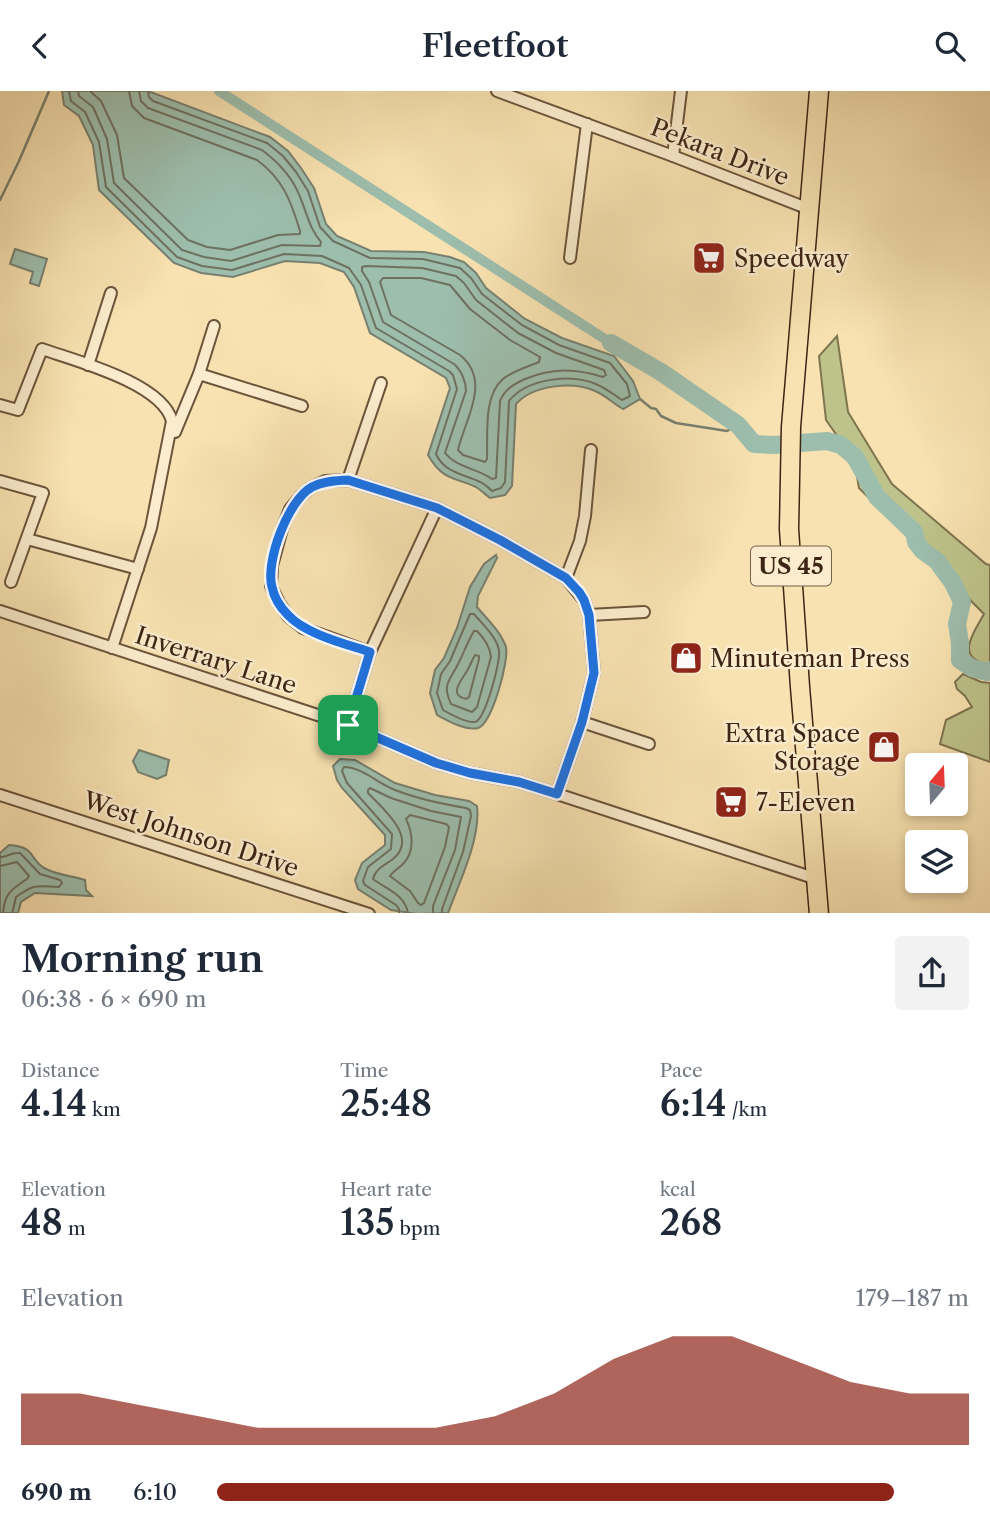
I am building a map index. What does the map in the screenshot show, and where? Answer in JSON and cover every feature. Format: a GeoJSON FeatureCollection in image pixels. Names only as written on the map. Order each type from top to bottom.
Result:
{"type":"FeatureCollection","features":[{"type":"Feature","properties":{"kind":"main road","name":"US 45"},"geometry":{"type":"LineString","coordinates":[[819,91],[791,427],[789,529],[819,913]]}},
{"type":"Feature","properties":{"kind":"street","name":"Pekara Drive"},"geometry":{"type":"LineString","coordinates":[[497,91],[809,209]]}},
{"type":"Feature","properties":{"kind":"street"},"geometry":{"type":"LineString","coordinates":[[673,156],[681,91]]}},
{"type":"Feature","properties":{"kind":"street"},"geometry":{"type":"LineString","coordinates":[[570,258],[587,124]]}},
{"type":"Feature","properties":{"kind":"street"},"geometry":{"type":"LineString","coordinates":[[88,365],[111,293]]}},
{"type":"Feature","properties":{"kind":"street"},"geometry":{"type":"LineString","coordinates":[[165,454],[199,374],[214,326]]}},
{"type":"Feature","properties":{"kind":"street"},"geometry":{"type":"LineString","coordinates":[[0,405],[18,410],[42,349],[117,375],[161,402],[170,412],[172,421],[151,528],[112,648]]}},
{"type":"Feature","properties":{"kind":"street"},"geometry":{"type":"LineString","coordinates":[[199,374],[302,406]]}},
{"type":"Feature","properties":{"kind":"street"},"geometry":{"type":"LineString","coordinates":[[348,480],[381,383]]}},
{"type":"Feature","properties":{"kind":"street"},"geometry":{"type":"LineString","coordinates":[[566,578],[580,541],[585,516],[591,450]]}},
{"type":"Feature","properties":{"kind":"street"},"geometry":{"type":"LineString","coordinates":[[370,652],[303,628],[279,603],[271,586],[272,566],[290,509],[310,488],[325,481],[348,480],[437,508],[566,578],[584,600],[589,615],[594,673],[582,722],[557,794]]}},
{"type":"Feature","properties":{"kind":"street"},"geometry":{"type":"LineString","coordinates":[[0,481],[43,493],[12,582]]}},
{"type":"Feature","properties":{"kind":"street"},"geometry":{"type":"LineString","coordinates":[[348,725],[370,652],[437,508]]}},
{"type":"Feature","properties":{"kind":"street"},"geometry":{"type":"LineString","coordinates":[[27,539],[138,569]]}},
{"type":"Feature","properties":{"kind":"street","name":"Inverrary Lane"},"geometry":{"type":"LineString","coordinates":[[0,611],[348,725],[436,763],[470,773],[519,782],[817,879]]}},
{"type":"Feature","properties":{"kind":"street"},"geometry":{"type":"LineString","coordinates":[[589,615],[644,612]]}},
{"type":"Feature","properties":{"kind":"street"},"geometry":{"type":"LineString","coordinates":[[582,722],[649,744]]}},
{"type":"Feature","properties":{"kind":"street","name":"West Johnson Drive"},"geometry":{"type":"LineString","coordinates":[[0,795],[369,913]]}},
{"type":"Feature","properties":{"kind":"green space"},"geometry":{"type":"Polygon","coordinates":[[[837,336],[848,412],[892,484],[990,565],[988,664],[978,661],[969,650],[972,636],[984,614],[859,488],[854,460],[826,420],[819,356],[837,336]]]}},
{"type":"Feature","properties":{"kind":"green space"},"geometry":{"type":"Polygon","coordinates":[[[963,674],[990,683],[990,762],[940,744],[946,720],[972,707],[957,689],[955,682],[963,674]]]}},
{"type":"Feature","properties":{"kind":"water"},"geometry":{"type":"Polygon","coordinates":[[[62,91],[148,91],[270,137],[288,151],[301,168],[314,188],[326,224],[337,236],[371,251],[424,252],[464,262],[486,288],[525,319],[562,338],[614,356],[633,381],[640,399],[623,409],[599,393],[575,386],[553,387],[532,393],[516,404],[512,486],[505,495],[490,498],[476,487],[449,477],[438,469],[428,455],[450,388],[446,378],[370,333],[354,287],[344,272],[320,263],[285,261],[233,277],[201,273],[174,263],[99,190],[93,145],[79,116],[64,105],[62,91]]]}},
{"type":"Feature","properties":{"kind":"water"},"geometry":{"type":"Polygon","coordinates":[[[15,249],[47,259],[39,286],[30,283],[33,272],[10,264],[15,249]]]}},
{"type":"Feature","properties":{"kind":"water"},"geometry":{"type":"Polygon","coordinates":[[[496,555],[497,558],[478,596],[477,607],[504,641],[505,665],[489,716],[478,728],[468,728],[437,715],[430,693],[435,670],[444,658],[457,628],[470,587],[484,564],[496,555]]]}},
{"type":"Feature","properties":{"kind":"water"},"geometry":{"type":"Polygon","coordinates":[[[139,750],[169,760],[166,775],[157,779],[138,772],[133,761],[139,750]]]}},
{"type":"Feature","properties":{"kind":"water"},"geometry":{"type":"Polygon","coordinates":[[[340,759],[355,760],[395,783],[435,795],[469,801],[477,806],[476,832],[448,913],[391,910],[358,889],[355,880],[362,863],[385,845],[385,835],[342,788],[333,766],[340,759]]]}},
{"type":"Feature","properties":{"kind":"water"},"geometry":{"type":"Polygon","coordinates":[[[9,845],[29,851],[40,865],[50,871],[85,880],[86,890],[92,896],[35,893],[21,902],[18,913],[0,913],[0,853],[9,845]]]}},
{"type":"Feature","properties":{"kind":"waterway"},"geometry":{"type":"LineString","coordinates":[[0,200],[49,91]]}},
{"type":"Feature","properties":{"kind":"waterway"},"geometry":{"type":"LineString","coordinates":[[219,91],[611,343]]}},
{"type":"Feature","properties":{"kind":"waterway"},"geometry":{"type":"LineString","coordinates":[[611,343],[661,372],[738,425],[754,444],[827,441],[841,445],[855,457],[877,497],[914,532],[916,542],[937,561],[953,583],[962,602],[957,624],[960,660],[972,668],[987,672],[990,670]]}},
{"type":"Feature","properties":{"kind":"waterway"},"geometry":{"type":"LineString","coordinates":[[640,399],[656,409],[661,416],[676,423],[727,431],[738,425]]}},
{"type":"Feature","properties":{"kind":"place","name":"Speedway"},"geometry":{"type":"Point","coordinates":[709,258]}},
{"type":"Feature","properties":{"kind":"place","name":"Minuteman Press"},"geometry":{"type":"Point","coordinates":[686,658]}},
{"type":"Feature","properties":{"kind":"place","name":"Extra Space Storage"},"geometry":{"type":"Point","coordinates":[884,747]}},
{"type":"Feature","properties":{"kind":"place","name":"7-Eleven"},"geometry":{"type":"Point","coordinates":[731,802]}},
{"type":"Feature","properties":{"kind":"route"},"geometry":{"type":"LineString","coordinates":[[348,480],[437,508],[566,578],[584,600],[589,615],[594,673],[582,722],[557,794],[519,782],[470,773],[436,763],[348,725],[370,652],[303,628],[279,603],[271,586],[272,566],[282,529],[290,509],[310,488],[325,481],[348,480]]}}]}
